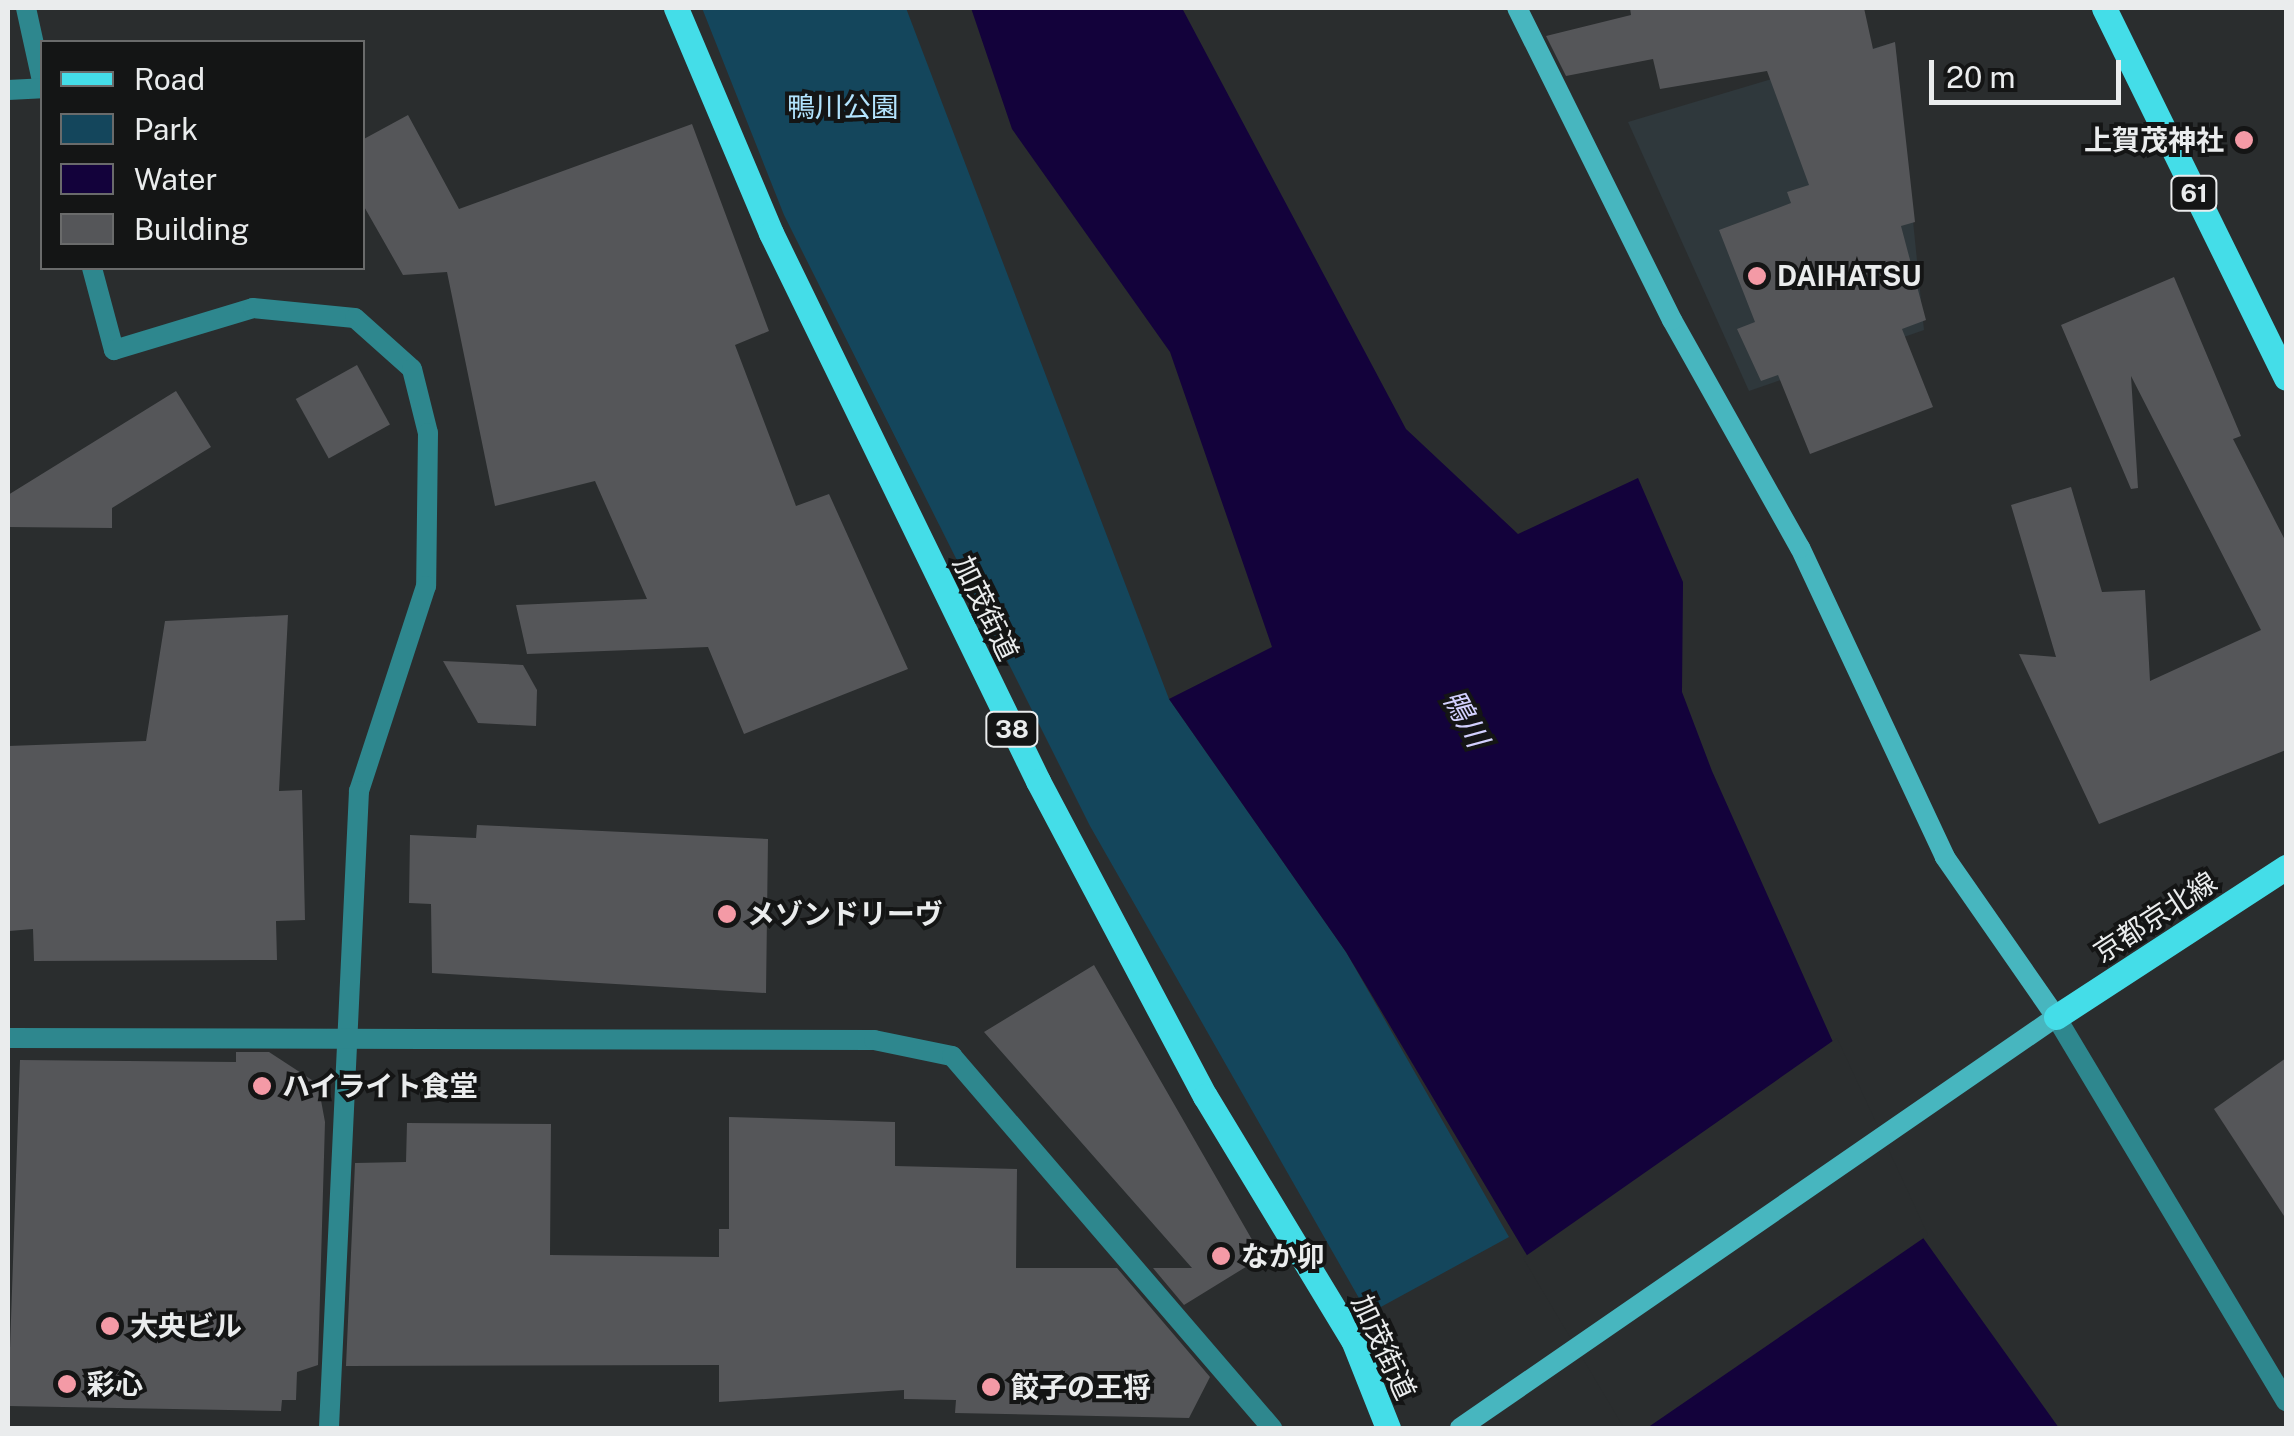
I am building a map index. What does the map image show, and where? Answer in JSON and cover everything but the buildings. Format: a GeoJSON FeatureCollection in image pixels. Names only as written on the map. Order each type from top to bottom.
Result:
{"type":"FeatureCollection","features":[{"type":"Feature","properties":{"kind":"main road","name":"加茂街道"},"geometry":{"type":"LineString","coordinates":[[676,8],[771,233],[1038,782],[1205,1096],[1353,1340],[1388,1428]]}},
{"type":"Feature","properties":{"kind":"main road","name":"61"},"geometry":{"type":"LineString","coordinates":[[2104,8],[2286,378]]}},
{"type":"Feature","properties":{"kind":"main road","name":"京都京北線"},"geometry":{"type":"LineString","coordinates":[[2056,1018],[2286,867]]}},
{"type":"Feature","properties":{"kind":"street"},"geometry":{"type":"LineString","coordinates":[[26,8],[40,75]]}},
{"type":"Feature","properties":{"kind":"street"},"geometry":{"type":"LineString","coordinates":[[1517,8],[1672,320],[1800,548],[1945,856],[2056,1018],[2286,1401]]}},
{"type":"Feature","properties":{"kind":"street"},"geometry":{"type":"LineString","coordinates":[[8,90],[40,85]]}},
{"type":"Feature","properties":{"kind":"street"},"geometry":{"type":"LineString","coordinates":[[93,270],[114,350],[253,308],[355,318],[412,370],[428,433],[426,586],[359,791],[329,1428]]}},
{"type":"Feature","properties":{"kind":"street"},"geometry":{"type":"LineString","coordinates":[[1464,1425],[2056,1018]]}},
{"type":"Feature","properties":{"kind":"street"},"geometry":{"type":"LineString","coordinates":[[8,1038],[350,1042],[874,1040],[952,1056],[1272,1428]]}},
{"type":"Feature","properties":{"kind":"shaded area"},"geometry":{"type":"Polygon","coordinates":[[[1895,42],[1924,330],[1749,391],[1628,122],[1895,42]]]}},
{"type":"Feature","properties":{"kind":"green space","name":"鴨川公園"},"geometry":{"type":"Polygon","coordinates":[[[702,8],[906,8],[1169,699],[1346,952],[1509,1237],[1368,1314],[1090,826],[784,215],[702,8]]]}},
{"type":"Feature","properties":{"kind":"water","name":"鴨川"},"geometry":{"type":"Polygon","coordinates":[[[971,8],[1182,8],[1406,429],[1518,534],[1638,478],[1683,582],[1682,692],[1712,771],[1916,1228],[2059,1428],[1630,1428],[1346,952],[1169,699],[1272,647],[1170,352],[1012,129],[971,8]]]}},
{"type":"Feature","properties":{"kind":"pier"},"geometry":{"type":"Polygon","coordinates":[[[1837,1038],[1928,1235],[1647,1428],[1624,1428],[1523,1258],[1837,1038]]]}},
{"type":"Feature","properties":{"kind":"place","name":"上賀茂神社"},"geometry":{"type":"Point","coordinates":[2244,140]}},
{"type":"Feature","properties":{"kind":"place","name":"DAIHATSU"},"geometry":{"type":"Point","coordinates":[1757,276]}},
{"type":"Feature","properties":{"kind":"place","name":"メゾンドリーヴ"},"geometry":{"type":"Point","coordinates":[727,914]}},
{"type":"Feature","properties":{"kind":"place","name":"ハイライト食堂"},"geometry":{"type":"Point","coordinates":[262,1086]}},
{"type":"Feature","properties":{"kind":"place","name":"なか卯"},"geometry":{"type":"Point","coordinates":[1221,1256]}},
{"type":"Feature","properties":{"kind":"place","name":"大央ビル"},"geometry":{"type":"Point","coordinates":[110,1326]}},
{"type":"Feature","properties":{"kind":"place","name":"彩心"},"geometry":{"type":"Point","coordinates":[67,1384]}},
{"type":"Feature","properties":{"kind":"place","name":"餃子の王将"},"geometry":{"type":"Point","coordinates":[991,1387]}}]}
